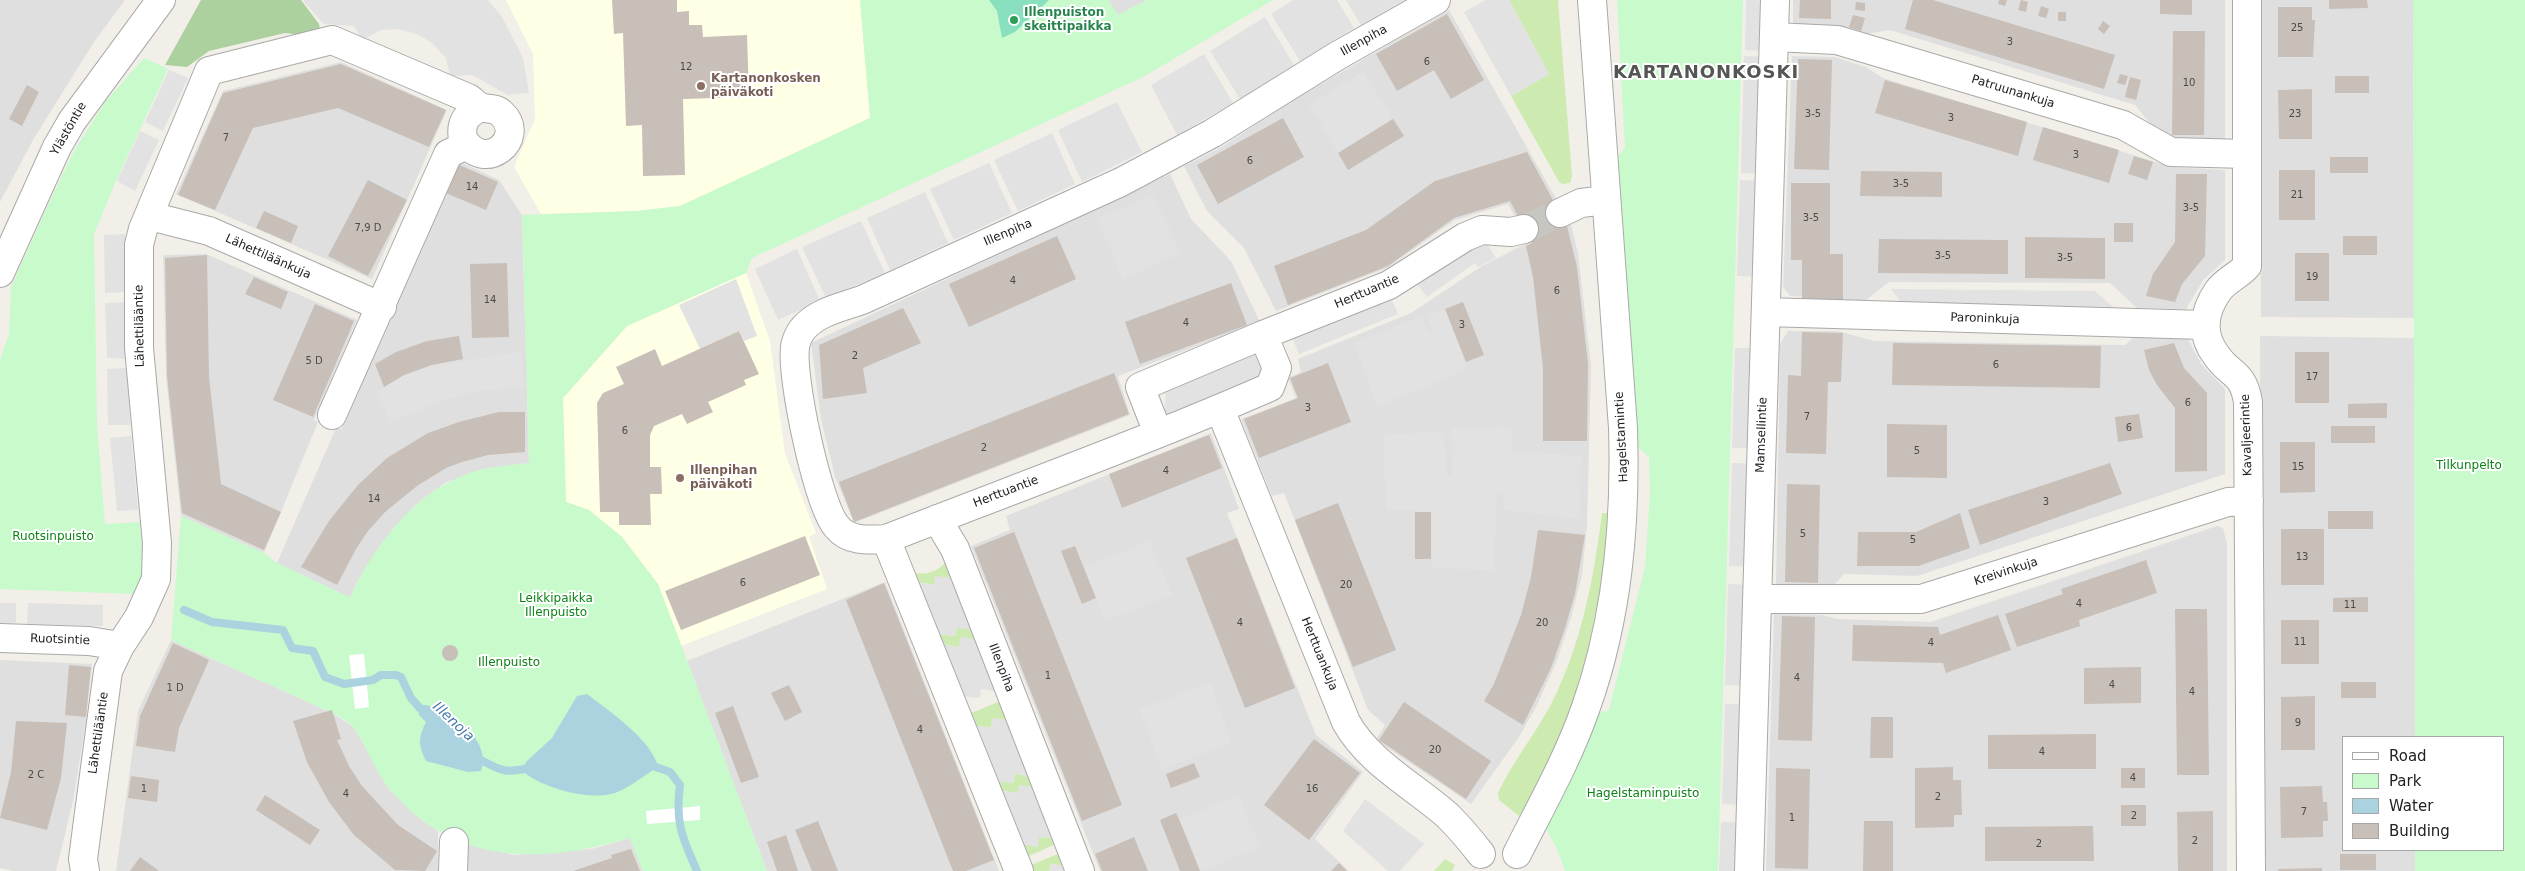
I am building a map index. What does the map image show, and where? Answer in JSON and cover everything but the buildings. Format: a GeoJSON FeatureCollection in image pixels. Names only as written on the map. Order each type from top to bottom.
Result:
{"type":"FeatureCollection","features":[{"type":"Feature","properties":{"kind":"street","name":"Ylästöntie"},"geometry":{"type":"LineString","coordinates":[[0,273],[57,147],[72,121],[161,0]]}},
{"type":"Feature","properties":{"kind":"street","name":"Illenpiha"},"geometry":{"type":"LineString","coordinates":[[1080,871],[955,549],[937,519],[886,539],[864,541],[853,538],[837,528],[826,509],[797,395],[795,347],[802,331],[819,315],[862,300],[1121,182],[1213,133],[1337,56],[1436,0]]}},
{"type":"Feature","properties":{"kind":"street","name":"Hagelstamintie"},"geometry":{"type":"LineString","coordinates":[[1523,862],[1586,708],[1602,656],[1614,602],[1621,552],[1625,490],[1623,428],[1592,0]]}},
{"type":"Feature","properties":{"kind":"street","name":"Mamsellintie"},"geometry":{"type":"LineString","coordinates":[[1749,871],[1776,0]]}},
{"type":"Feature","properties":{"kind":"street"},"geometry":{"type":"LineString","coordinates":[[2204,325],[2211,303],[2218,291],[2226,282],[2239,274],[2247,266],[2246,0]]}},
{"type":"Feature","properties":{"kind":"street","name":"Patruunankuja"},"geometry":{"type":"LineString","coordinates":[[1774,38],[1837,40],[2123,125],[2171,152],[2247,154]]}},
{"type":"Feature","properties":{"kind":"street","name":"Lähettilääntie"},"geometry":{"type":"LineString","coordinates":[[85,871],[84,859],[88,813],[108,671],[120,646],[139,617],[156,579],[156,532],[139,348],[139,245],[143,230],[209,71],[332,40],[468,98],[481,107],[490,108],[504,116],[510,130],[508,138],[498,151],[489,155],[478,154],[466,145]]}},
{"type":"Feature","properties":{"kind":"street"},"geometry":{"type":"LineString","coordinates":[[332,415],[382,307],[448,154],[466,145],[462,131],[463,122],[468,114],[481,107]]}},
{"type":"Feature","properties":{"kind":"street"},"geometry":{"type":"LineString","coordinates":[[1560,213],[1581,203],[1606,200]]}},
{"type":"Feature","properties":{"kind":"street","name":"Lähettiläänkuja"},"geometry":{"type":"LineString","coordinates":[[150,216],[209,231],[382,307]]}},
{"type":"Feature","properties":{"kind":"street","name":"Herttuantie"},"geometry":{"type":"LineString","coordinates":[[1158,433],[1140,387],[1389,285],[1465,238],[1482,230],[1511,232],[1524,229]]}},
{"type":"Feature","properties":{"kind":"street","name":"Paroninkuja"},"geometry":{"type":"LineString","coordinates":[[1766,312],[2204,325]]}},
{"type":"Feature","properties":{"kind":"street","name":"Kavaljeerintie"},"geometry":{"type":"LineString","coordinates":[[2204,325],[2206,337],[2215,355],[2238,376],[2245,388],[2249,500],[2251,871]]}},
{"type":"Feature","properties":{"kind":"street","name":"Herttuantie"},"geometry":{"type":"LineString","coordinates":[[937,519],[1220,409],[1270,387],[1277,368],[1263,335]]}},
{"type":"Feature","properties":{"kind":"street","name":"Herttuankuja"},"geometry":{"type":"LineString","coordinates":[[1220,409],[1346,722],[1356,741],[1371,756],[1447,816],[1464,832],[1476,863]]}},
{"type":"Feature","properties":{"kind":"street","name":"Kreivinkuja"},"geometry":{"type":"LineString","coordinates":[[1757,599],[1921,600],[2228,502],[2249,500]]}},
{"type":"Feature","properties":{"kind":"street"},"geometry":{"type":"LineString","coordinates":[[886,539],[1019,871]]}},
{"type":"Feature","properties":{"kind":"street","name":"Ruotsintie"},"geometry":{"type":"LineString","coordinates":[[0,638],[89,640],[120,646]]}},
{"type":"Feature","properties":{"kind":"street"},"geometry":{"type":"LineString","coordinates":[[453,871],[454,842]]}},
{"type":"Feature","properties":{"kind":"street"},"geometry":{"type":"LineString","coordinates":[[1476,863],[1499,848],[1523,862]]}},
{"type":"Feature","properties":{"kind":"shaded area"},"geometry":{"type":"Polygon","coordinates":[[[0,0],[125,0],[94,42],[33,140],[0,202],[0,0]]]}},
{"type":"Feature","properties":{"kind":"shaded area"},"geometry":{"type":"Polygon","coordinates":[[[304,0],[488,0],[502,17],[523,58],[529,93],[508,95],[472,75],[450,76],[446,58],[432,43],[419,35],[399,29],[381,30],[362,40],[354,26],[324,24],[304,0]]]}},
{"type":"Feature","properties":{"kind":"shaded area","name":"Kartanonkosken päiväkoti"},"geometry":{"type":"Polygon","coordinates":[[[506,0],[860,0],[870,118],[680,206],[637,211],[541,214],[514,167],[535,119],[533,54],[506,0]]]}},
{"type":"Feature","properties":{"kind":"shaded area"},"geometry":{"type":"Polygon","coordinates":[[[1108,0],[1147,0],[1118,15],[1108,0]]]}},
{"type":"Feature","properties":{"kind":"shaded area"},"geometry":{"type":"Polygon","coordinates":[[[1293,0],[1337,0],[1354,28],[1300,61],[1271,14],[1293,0]]]}},
{"type":"Feature","properties":{"kind":"shaded area"},"geometry":{"type":"Polygon","coordinates":[[[1346,0],[1404,0],[1361,25],[1346,0]]]}},
{"type":"Feature","properties":{"kind":"shaded area"},"geometry":{"type":"Polygon","coordinates":[[[1486,0],[1509,0],[1549,74],[1511,96],[1464,12],[1486,0]]]}},
{"type":"Feature","properties":{"kind":"shaded area"},"geometry":{"type":"Polygon","coordinates":[[[1746,0],[1775,0],[1774,51],[1745,50],[1746,0]]]}},
{"type":"Feature","properties":{"kind":"shaded area"},"geometry":{"type":"Polygon","coordinates":[[[1793,0],[2225,0],[2225,139],[2174,139],[2156,131],[2135,105],[1890,30],[1866,34],[1838,26],[1793,24],[1793,0]]]}},
{"type":"Feature","properties":{"kind":"shaded area"},"geometry":{"type":"Polygon","coordinates":[[[2259,0],[2413,0],[2414,318],[2261,317],[2259,0]]]}},
{"type":"Feature","properties":{"kind":"shaded area"},"geometry":{"type":"Polygon","coordinates":[[[1449,10],[1571,225],[1578,253],[1591,366],[1587,527],[1582,575],[1571,618],[1556,663],[1536,707],[1519,737],[1471,804],[1376,740],[1385,725],[1368,710],[1284,493],[1272,496],[1241,419],[1296,398],[1288,378],[1301,372],[1298,359],[1411,313],[1482,266],[1529,242],[1508,204],[1455,220],[1387,268],[1276,311],[1244,248],[1207,211],[1184,166],[1220,148],[1295,99],[1449,10]]]}},
{"type":"Feature","properties":{"kind":"shaded area"},"geometry":{"type":"Polygon","coordinates":[[[1265,17],[1294,65],[1240,99],[1210,51],[1265,17]]]}},
{"type":"Feature","properties":{"kind":"shaded area"},"geometry":{"type":"Polygon","coordinates":[[[1204,54],[1233,103],[1177,135],[1151,85],[1204,54]]]}},
{"type":"Feature","properties":{"kind":"shaded area"},"geometry":{"type":"Polygon","coordinates":[[[1744,56],[1774,57],[1770,174],[1741,173],[1744,56]]]}},
{"type":"Feature","properties":{"kind":"shaded area"},"geometry":{"type":"Polygon","coordinates":[[[1792,56],[1834,57],[1866,67],[1883,78],[2172,167],[2225,170],[2225,260],[2204,279],[2186,309],[2137,308],[2110,283],[1889,282],[1865,301],[1790,296],[1783,287],[1792,56]]]}},
{"type":"Feature","properties":{"kind":"shaded area"},"geometry":{"type":"Polygon","coordinates":[[[341,62],[447,110],[372,279],[176,194],[223,91],[341,62]]]}},
{"type":"Feature","properties":{"kind":"shaded area"},"geometry":{"type":"Polygon","coordinates":[[[169,70],[188,78],[163,131],[145,122],[169,70]]]}},
{"type":"Feature","properties":{"kind":"shaded area"},"geometry":{"type":"Polygon","coordinates":[[[1364,71],[1393,119],[1338,153],[1309,105],[1364,71]]]}},
{"type":"Feature","properties":{"kind":"shaded area"},"geometry":{"type":"Polygon","coordinates":[[[1117,102],[1142,152],[1082,182],[1058,130],[1117,102]]]}},
{"type":"Feature","properties":{"kind":"shaded area"},"geometry":{"type":"Polygon","coordinates":[[[140,131],[159,140],[135,191],[117,181],[140,131]]]}},
{"type":"Feature","properties":{"kind":"shaded area"},"geometry":{"type":"Polygon","coordinates":[[[1052,133],[1075,184],[1018,211],[994,160],[1052,133]]]}},
{"type":"Feature","properties":{"kind":"shaded area"},"geometry":{"type":"Polygon","coordinates":[[[456,160],[499,180],[522,215],[529,463],[483,469],[445,483],[415,505],[358,580],[350,598],[277,563],[336,428],[342,429],[456,160]]]}},
{"type":"Feature","properties":{"kind":"shaded area"},"geometry":{"type":"Polygon","coordinates":[[[989,163],[1012,213],[954,240],[930,189],[989,163]]]}},
{"type":"Feature","properties":{"kind":"shaded area"},"geometry":{"type":"Polygon","coordinates":[[[1170,174],[1191,219],[1231,261],[1260,322],[1118,376],[1130,415],[854,523],[835,477],[821,419],[811,343],[1170,174]]]}},
{"type":"Feature","properties":{"kind":"shaded area"},"geometry":{"type":"Polygon","coordinates":[[[1740,180],[1770,181],[1767,277],[1737,276],[1740,180]]]}},
{"type":"Feature","properties":{"kind":"shaded area"},"geometry":{"type":"Polygon","coordinates":[[[925,192],[948,243],[890,270],[867,218],[925,192]]]}},
{"type":"Feature","properties":{"kind":"shaded area"},"geometry":{"type":"Polygon","coordinates":[[[1153,195],[1181,253],[1123,279],[1097,219],[1153,195]]]}},
{"type":"Feature","properties":{"kind":"shaded area"},"geometry":{"type":"Polygon","coordinates":[[[861,221],[885,273],[826,298],[802,247],[861,221]]]}},
{"type":"Feature","properties":{"kind":"shaded area"},"geometry":{"type":"Polygon","coordinates":[[[125,234],[126,292],[105,293],[104,235],[125,234]]]}},
{"type":"Feature","properties":{"kind":"shaded area"},"geometry":{"type":"Polygon","coordinates":[[[1488,245],[1496,258],[1478,267],[1475,263],[1427,297],[1415,281],[1463,248],[1488,245]]]}},
{"type":"Feature","properties":{"kind":"shaded area"},"geometry":{"type":"Polygon","coordinates":[[[797,249],[820,301],[778,320],[755,269],[797,249]]]}},
{"type":"Feature","properties":{"kind":"shaded area"},"geometry":{"type":"Polygon","coordinates":[[[206,254],[357,320],[314,420],[318,422],[264,553],[181,516],[166,377],[163,255],[206,254]]]}},
{"type":"Feature","properties":{"kind":"shaded area","name":"Illenpihan päiväkoti"},"geometry":{"type":"Polygon","coordinates":[[[746,273],[770,341],[785,454],[816,533],[809,537],[827,589],[681,646],[658,584],[622,537],[589,510],[566,502],[563,398],[627,326],[746,273]]]}},
{"type":"Feature","properties":{"kind":"shaded area"},"geometry":{"type":"Polygon","coordinates":[[[736,279],[757,336],[744,341],[739,331],[700,349],[679,305],[736,279]]]}},
{"type":"Feature","properties":{"kind":"shaded area"},"geometry":{"type":"Polygon","coordinates":[[[1891,289],[2095,291],[2120,313],[1902,304],[1891,289]]]}},
{"type":"Feature","properties":{"kind":"shaded area"},"geometry":{"type":"Polygon","coordinates":[[[1390,295],[1398,314],[1299,354],[1291,335],[1390,295]]]}},
{"type":"Feature","properties":{"kind":"shaded area"},"geometry":{"type":"Polygon","coordinates":[[[126,302],[128,359],[107,358],[105,303],[126,302]]]}},
{"type":"Feature","properties":{"kind":"shaded area"},"geometry":{"type":"Polygon","coordinates":[[[1445,309],[1468,369],[1377,407],[1354,343],[1422,316],[1428,332],[1432,332],[1427,315],[1445,309]]]}},
{"type":"Feature","properties":{"kind":"shaded area"},"geometry":{"type":"Polygon","coordinates":[[[1788,331],[1838,331],[1874,341],[2125,345],[2134,337],[2188,339],[2201,364],[2225,389],[2225,474],[1917,576],[1844,574],[1832,587],[1776,587],[1780,344],[1788,331]]]}},
{"type":"Feature","properties":{"kind":"shaded area"},"geometry":{"type":"Polygon","coordinates":[[[2260,336],[2414,338],[2415,736],[2342,736],[2342,851],[2415,851],[2415,871],[2262,871],[2260,336]]]}},
{"type":"Feature","properties":{"kind":"shaded area"},"geometry":{"type":"Polygon","coordinates":[[[1252,347],[1267,381],[1164,423],[1166,384],[1252,347]]]}},
{"type":"Feature","properties":{"kind":"shaded area"},"geometry":{"type":"Polygon","coordinates":[[[1735,348],[1765,348],[1762,448],[1732,448],[1735,348]]]}},
{"type":"Feature","properties":{"kind":"shaded area"},"geometry":{"type":"Polygon","coordinates":[[[522,352],[524,388],[480,390],[448,399],[391,422],[375,393],[404,375],[432,365],[522,352]]]}},
{"type":"Feature","properties":{"kind":"shaded area"},"geometry":{"type":"Polygon","coordinates":[[[128,368],[130,425],[108,425],[107,369],[128,368]]]}},
{"type":"Feature","properties":{"kind":"shaded area"},"geometry":{"type":"Polygon","coordinates":[[[1511,427],[1512,451],[1581,456],[1580,519],[1505,510],[1503,494],[1497,493],[1494,570],[1432,568],[1431,512],[1386,509],[1383,435],[1443,431],[1447,474],[1452,475],[1451,428],[1511,427]]]}},
{"type":"Feature","properties":{"kind":"shaded area"},"geometry":{"type":"Polygon","coordinates":[[[1211,433],[1239,509],[1227,513],[1316,735],[1363,772],[1315,839],[1349,871],[1100,871],[971,546],[1010,530],[1006,516],[1211,433]]]}},
{"type":"Feature","properties":{"kind":"shaded area"},"geometry":{"type":"Polygon","coordinates":[[[131,436],[138,510],[117,511],[110,438],[131,436]]]}},
{"type":"Feature","properties":{"kind":"shaded area"},"geometry":{"type":"Polygon","coordinates":[[[1732,463],[1761,464],[1758,567],[1729,566],[1732,463]]]}},
{"type":"Feature","properties":{"kind":"shaded area"},"geometry":{"type":"Polygon","coordinates":[[[2217,526],[2223,528],[2227,544],[2227,871],[1766,871],[1774,614],[1822,615],[1837,619],[1931,622],[2217,526]]]}},
{"type":"Feature","properties":{"kind":"shaded area"},"geometry":{"type":"Polygon","coordinates":[[[1150,541],[1172,595],[1105,621],[1083,567],[1150,541]]]}},
{"type":"Feature","properties":{"kind":"shaded area"},"geometry":{"type":"Polygon","coordinates":[[[935,576],[954,578],[975,630],[957,628],[955,636],[937,634],[916,582],[934,585],[935,576]]]}},
{"type":"Feature","properties":{"kind":"shaded area"},"geometry":{"type":"Polygon","coordinates":[[[885,582],[999,871],[767,871],[687,661],[885,582]]]}},
{"type":"Feature","properties":{"kind":"shaded area"},"geometry":{"type":"Polygon","coordinates":[[[1728,584],[1758,585],[1751,805],[1722,804],[1725,704],[1744,704],[1745,686],[1725,685],[1728,584]]]}},
{"type":"Feature","properties":{"kind":"shaded area"},"geometry":{"type":"Polygon","coordinates":[[[0,603],[16,603],[16,623],[0,623],[0,603]]]}},
{"type":"Feature","properties":{"kind":"shaded area"},"geometry":{"type":"Polygon","coordinates":[[[28,603],[103,605],[103,626],[27,624],[28,603]]]}},
{"type":"Feature","properties":{"kind":"shaded area"},"geometry":{"type":"Polygon","coordinates":[[[960,637],[979,640],[999,692],[981,689],[980,698],[960,696],[941,644],[959,647],[960,637]]]}},
{"type":"Feature","properties":{"kind":"shaded area"},"geometry":{"type":"Polygon","coordinates":[[[171,640],[332,713],[354,727],[390,790],[419,818],[438,831],[438,871],[116,871],[138,711],[171,640]]]}},
{"type":"Feature","properties":{"kind":"shaded area"},"geometry":{"type":"Polygon","coordinates":[[[0,660],[92,664],[86,721],[73,801],[56,871],[13,871],[0,868],[0,660]]]}},
{"type":"Feature","properties":{"kind":"shaded area"},"geometry":{"type":"Polygon","coordinates":[[[1210,683],[1232,742],[1162,770],[1139,709],[1210,683]]]}},
{"type":"Feature","properties":{"kind":"shaded area"},"geometry":{"type":"Polygon","coordinates":[[[993,718],[1011,721],[1033,780],[1021,774],[1015,774],[1013,783],[995,781],[972,725],[991,728],[993,718]]]}},
{"type":"Feature","properties":{"kind":"shaded area"},"geometry":{"type":"Polygon","coordinates":[[[1019,785],[1036,787],[1055,838],[1039,837],[1038,847],[1019,844],[997,790],[1017,793],[1019,785]]]}},
{"type":"Feature","properties":{"kind":"shaded area"},"geometry":{"type":"Polygon","coordinates":[[[1238,796],[1261,847],[1200,871],[1179,819],[1238,796]]]}},
{"type":"Feature","properties":{"kind":"shaded area"},"geometry":{"type":"Polygon","coordinates":[[[1365,799],[1424,844],[1400,871],[1388,871],[1343,831],[1365,799]]]}},
{"type":"Feature","properties":{"kind":"shaded area"},"geometry":{"type":"Polygon","coordinates":[[[1721,822],[1751,822],[1749,871],[1719,871],[1721,822]]]}},
{"type":"Feature","properties":{"kind":"shaded area"},"geometry":{"type":"Polygon","coordinates":[[[630,838],[643,871],[462,871],[463,843],[514,855],[592,849],[630,838]]]}},
{"type":"Feature","properties":{"kind":"shaded area"},"geometry":{"type":"Polygon","coordinates":[[[1051,864],[1066,866],[1068,871],[1049,871],[1051,864]]]}},
{"type":"Feature","properties":{"kind":"green space"},"geometry":{"type":"Polygon","coordinates":[[[201,0],[301,0],[319,24],[320,31],[301,35],[285,33],[209,51],[187,67],[165,65],[201,0]]]}},
{"type":"Feature","properties":{"kind":"green space","name":"Illenpuisto"},"geometry":{"type":"Polygon","coordinates":[[[860,0],[1108,0],[1118,15],[1147,0],[1273,0],[1145,76],[752,258],[746,273],[627,326],[563,398],[566,502],[589,510],[622,537],[658,584],[767,871],[643,871],[630,838],[597,847],[533,854],[502,852],[472,846],[444,834],[417,816],[391,791],[380,776],[359,736],[347,722],[332,713],[171,640],[181,516],[264,553],[277,563],[350,597],[373,556],[387,536],[420,502],[439,488],[460,477],[483,469],[529,463],[522,215],[637,211],[680,206],[870,118],[860,0]]]}},
{"type":"Feature","properties":{"kind":"green space","name":"Illenpuiston skeittipaikka"},"geometry":{"type":"Polygon","coordinates":[[[989,0],[1049,0],[1015,32],[1002,38],[997,11],[989,0]]]}},
{"type":"Feature","properties":{"kind":"green space"},"geometry":{"type":"Polygon","coordinates":[[[1509,0],[1558,0],[1572,176],[1570,183],[1563,184],[1559,182],[1511,96],[1549,74],[1509,0]]]}},
{"type":"Feature","properties":{"kind":"green space","name":"Hagelstaminpuisto"},"geometry":{"type":"Polygon","coordinates":[[[1617,0],[1743,0],[1718,871],[1565,871],[1558,851],[1546,829],[1594,714],[1609,710],[1645,567],[1650,493],[1649,457],[1634,444],[1629,319],[1615,159],[1625,148],[1617,0]]]}},
{"type":"Feature","properties":{"kind":"green space","name":"Tilkunpelto"},"geometry":{"type":"Polygon","coordinates":[[[2413,0],[2525,0],[2525,871],[2415,871],[2415,851],[2505,851],[2505,736],[2415,736],[2413,0]]]}},
{"type":"Feature","properties":{"kind":"green space","name":"Ruotsinpuisto"},"geometry":{"type":"Polygon","coordinates":[[[144,58],[168,69],[116,181],[94,234],[97,426],[105,524],[144,522],[145,575],[135,594],[0,589],[0,360],[9,334],[11,287],[74,151],[105,102],[144,58]]]}},
{"type":"Feature","properties":{"kind":"green space"},"geometry":{"type":"Polygon","coordinates":[[[1602,513],[1610,513],[1602,579],[1581,676],[1559,739],[1527,805],[1519,816],[1499,800],[1498,793],[1550,707],[1573,651],[1591,583],[1602,513]]]}},
{"type":"Feature","properties":{"kind":"green space"},"geometry":{"type":"Polygon","coordinates":[[[947,560],[954,578],[935,585],[916,582],[913,573],[923,574],[932,572],[947,560]]]}},
{"type":"Feature","properties":{"kind":"green space"},"geometry":{"type":"Polygon","coordinates":[[[957,627],[975,630],[979,640],[959,647],[941,644],[937,634],[955,636],[957,627]]]}},
{"type":"Feature","properties":{"kind":"green space"},"geometry":{"type":"Polygon","coordinates":[[[1003,700],[1011,721],[993,718],[991,728],[972,725],[969,714],[1003,700]]]}},
{"type":"Feature","properties":{"kind":"green space"},"geometry":{"type":"Polygon","coordinates":[[[1015,774],[1028,777],[1036,787],[1018,793],[997,790],[995,781],[1013,783],[1015,774]]]}},
{"type":"Feature","properties":{"kind":"green space"},"geometry":{"type":"Polygon","coordinates":[[[1039,837],[1055,838],[1056,844],[1024,858],[1019,844],[1039,837]]]}},
{"type":"Feature","properties":{"kind":"green space"},"geometry":{"type":"Polygon","coordinates":[[[1060,853],[1066,866],[1051,864],[1049,871],[1032,871],[1031,865],[1060,853]]]}},
{"type":"Feature","properties":{"kind":"green space"},"geometry":{"type":"Polygon","coordinates":[[[1445,859],[1455,865],[1452,871],[1434,871],[1445,859]]]}},
{"type":"Feature","properties":{"kind":"water"},"geometry":{"type":"Polygon","coordinates":[[[587,694],[618,717],[639,737],[654,757],[658,767],[616,793],[589,795],[563,791],[539,782],[521,770],[527,761],[552,738],[577,696],[587,694]]]}},
{"type":"Feature","properties":{"kind":"water"},"geometry":{"type":"Polygon","coordinates":[[[421,705],[432,706],[443,711],[466,727],[475,737],[481,748],[483,760],[481,771],[468,772],[426,761],[420,746],[420,737],[426,722],[419,715],[421,705]]]}},
{"type":"Feature","properties":{"kind":"pier"},"geometry":{"type":"Polygon","coordinates":[[[364,654],[369,707],[355,709],[349,655],[364,654]]]}},
{"type":"Feature","properties":{"kind":"pier"},"geometry":{"type":"Polygon","coordinates":[[[700,806],[700,820],[647,824],[646,811],[700,806]]]}},
{"type":"Feature","properties":{"kind":"waterway","name":"Illenoja"},"geometry":{"type":"LineString","coordinates":[[184,610],[212,622],[283,630],[292,648],[313,651],[325,677],[344,684],[373,680],[381,675],[401,677],[411,698],[425,714]]}},
{"type":"Feature","properties":{"kind":"waterway","name":"Illenoja"},"geometry":{"type":"LineString","coordinates":[[477,758],[507,771],[529,768]]}},
{"type":"Feature","properties":{"kind":"waterway","name":"Illenoja"},"geometry":{"type":"LineString","coordinates":[[650,765],[670,772],[680,785],[679,820],[687,849],[697,871]]}},
{"type":"Feature","properties":{"kind":"tunnel"},"geometry":{"type":"LineString","coordinates":[[1524,229],[1560,213]]}},
{"type":"Feature","properties":{"kind":"place","name":"Illenpuiston skeittipaikka"},"geometry":{"type":"Point","coordinates":[1014,20]}},
{"type":"Feature","properties":{"kind":"place","name":"Kartanonkosken päiväkoti"},"geometry":{"type":"Point","coordinates":[701,86]}},
{"type":"Feature","properties":{"kind":"place","name":"Illenpihan päiväkoti"},"geometry":{"type":"Point","coordinates":[680,478]}},
{"type":"Feature","properties":{"kind":"district","name":"KARTANONKOSKI"},"geometry":{"type":"Point","coordinates":[1706,73]}},
{"type":"Feature","properties":{"kind":"park label","name":"Leikkipaikka Illenpuisto"},"geometry":{"type":"Point","coordinates":[556,606]}}]}
